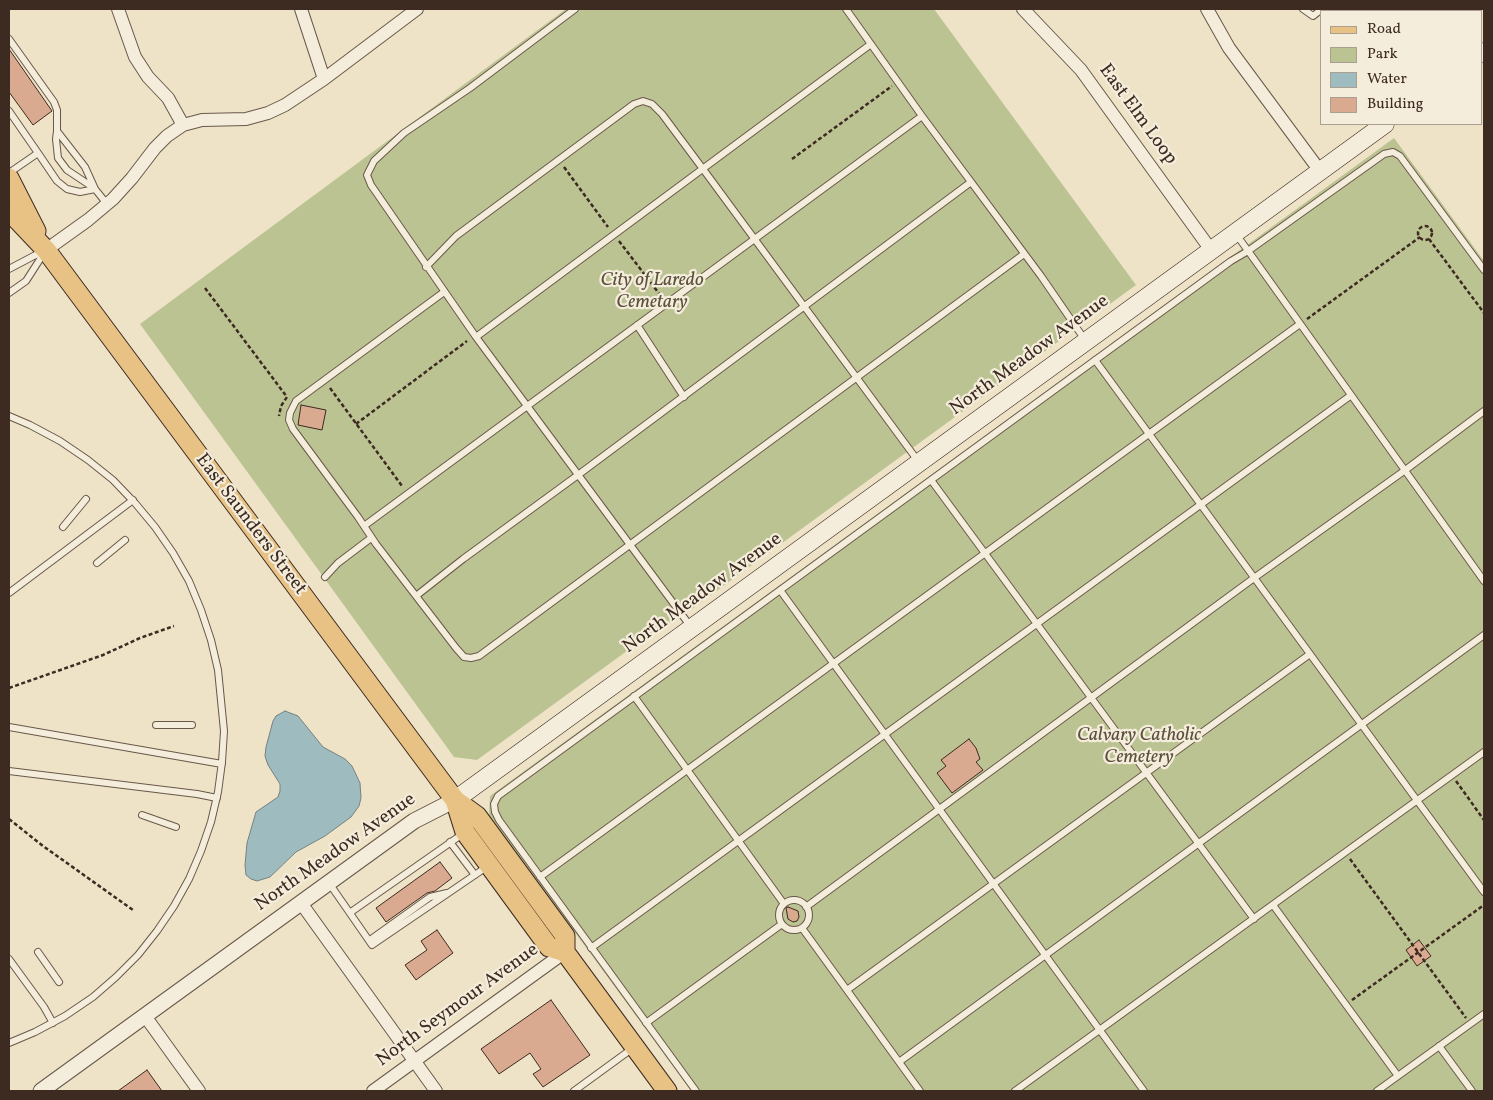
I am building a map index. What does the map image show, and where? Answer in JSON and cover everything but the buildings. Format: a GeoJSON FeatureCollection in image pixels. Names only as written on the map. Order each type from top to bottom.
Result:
{"type":"FeatureCollection","features":[{"type":"Feature","properties":{"kind":"main road","name":"North Meadow Avenue"},"geometry":{"type":"LineString","coordinates":[[455,800],[1384,125]]}},
{"type":"Feature","properties":{"kind":"main road","name":"East Saunders Street"},"geometry":{"type":"LineString","coordinates":[[9,178],[46,250]]}},
{"type":"Feature","properties":{"kind":"main road","name":"East Saunders Street"},"geometry":{"type":"LineString","coordinates":[[9,211],[46,250],[455,800],[477,816],[565,936],[566,952],[667,1091]]}},
{"type":"Feature","properties":{"kind":"main road","name":"East Saunders Street"},"geometry":{"type":"LineString","coordinates":[[455,800],[458,837],[482,870],[549,947],[566,952]]}},
{"type":"Feature","properties":{"kind":"street"},"geometry":{"type":"LineString","coordinates":[[118,9],[135,58],[148,77],[168,98],[183,125]]}},
{"type":"Feature","properties":{"kind":"street"},"geometry":{"type":"LineString","coordinates":[[301,9],[324,79]]}},
{"type":"Feature","properties":{"kind":"street"},"geometry":{"type":"LineString","coordinates":[[46,250],[88,220],[106,204],[132,178],[155,148],[167,136],[183,125],[202,120],[246,119],[268,114],[324,79],[417,9]]}},
{"type":"Feature","properties":{"kind":"street","name":"East Elm Loop"},"geometry":{"type":"LineString","coordinates":[[1023,9],[1081,70],[1211,250]]}},
{"type":"Feature","properties":{"kind":"street"},"geometry":{"type":"LineString","coordinates":[[1207,9],[1229,48],[1320,171]]}},
{"type":"Feature","properties":{"kind":"street","name":"North Meadow Avenue"},"geometry":{"type":"LineString","coordinates":[[41,1091],[414,821],[455,800]]}},
{"type":"Feature","properties":{"kind":"street"},"geometry":{"type":"LineString","coordinates":[[301,903],[436,1091]]}},
{"type":"Feature","properties":{"kind":"street","name":"North Seymour Avenue"},"geometry":{"type":"LineString","coordinates":[[373,1091],[566,952]]}},
{"type":"Feature","properties":{"kind":"street"},"geometry":{"type":"LineString","coordinates":[[145,1016],[199,1091]]}},
{"type":"Feature","properties":{"kind":"lane"},"geometry":{"type":"LineString","coordinates":[[575,9],[470,88],[404,134],[374,161],[367,175],[371,185],[476,337],[692,628]]}},
{"type":"Feature","properties":{"kind":"lane"},"geometry":{"type":"LineString","coordinates":[[846,9],[1086,342]]}},
{"type":"Feature","properties":{"kind":"lane"},"geometry":{"type":"LineString","coordinates":[[1303,9],[1313,16],[1320,11]]}},
{"type":"Feature","properties":{"kind":"lane"},"geometry":{"type":"LineString","coordinates":[[9,39],[54,102],[57,110],[58,158],[67,170],[95,189]]}},
{"type":"Feature","properties":{"kind":"lane"},"geometry":{"type":"LineString","coordinates":[[476,337],[871,44]]}},
{"type":"Feature","properties":{"kind":"lane"},"geometry":{"type":"LineString","coordinates":[[426,266],[456,236],[634,104],[643,101],[652,104],[662,114],[703,169],[919,463]]}},
{"type":"Feature","properties":{"kind":"lane"},"geometry":{"type":"LineString","coordinates":[[9,111],[57,181],[67,189],[80,192],[95,189]]}},
{"type":"Feature","properties":{"kind":"lane"},"geometry":{"type":"LineString","coordinates":[[364,526],[922,116]]}},
{"type":"Feature","properties":{"kind":"lane"},"geometry":{"type":"LineString","coordinates":[[57,131],[85,167],[95,189],[106,204]]}},
{"type":"Feature","properties":{"kind":"lane"},"geometry":{"type":"LineString","coordinates":[[696,1091],[499,820],[494,804],[498,796],[1231,261],[1248,251],[1384,154],[1393,152],[1400,156],[1408,165],[1484,270]]}},
{"type":"Feature","properties":{"kind":"lane"},"geometry":{"type":"LineString","coordinates":[[9,173],[38,153]]}},
{"type":"Feature","properties":{"kind":"lane"},"geometry":{"type":"LineString","coordinates":[[416,596],[463,559],[684,397],[971,182]]}},
{"type":"Feature","properties":{"kind":"lane"},"geometry":{"type":"LineString","coordinates":[[1235,233],[1484,582]]}},
{"type":"Feature","properties":{"kind":"lane"},"geometry":{"type":"LineString","coordinates":[[9,269],[46,250]]}},
{"type":"Feature","properties":{"kind":"lane"},"geometry":{"type":"LineString","coordinates":[[9,293],[26,281],[46,250]]}},
{"type":"Feature","properties":{"kind":"lane"},"geometry":{"type":"LineString","coordinates":[[444,292],[296,401],[289,420],[293,429],[371,538],[456,648],[464,657],[471,658],[479,656],[1024,254]]}},
{"type":"Feature","properties":{"kind":"lane"},"geometry":{"type":"LineString","coordinates":[[540,878],[1300,324]]}},
{"type":"Feature","properties":{"kind":"lane"},"geometry":{"type":"LineString","coordinates":[[638,325],[684,397]]}},
{"type":"Feature","properties":{"kind":"lane"},"geometry":{"type":"LineString","coordinates":[[1095,360],[1484,892]]}},
{"type":"Feature","properties":{"kind":"lane"},"geometry":{"type":"LineString","coordinates":[[591,948],[1350,396]]}},
{"type":"Feature","properties":{"kind":"lane"},"geometry":{"type":"LineString","coordinates":[[806,907],[1484,411]]}},
{"type":"Feature","properties":{"kind":"lane"},"geometry":{"type":"LineString","coordinates":[[9,416],[30,425],[74,450],[112,480],[133,500],[173,553],[201,610],[211,640],[220,685],[224,731],[217,798],[202,851],[189,879],[157,932],[138,955],[93,997],[53,1023],[9,1044]]}},
{"type":"Feature","properties":{"kind":"lane"},"geometry":{"type":"LineString","coordinates":[[932,480],[1254,919]]}},
{"type":"Feature","properties":{"kind":"lane"},"geometry":{"type":"LineString","coordinates":[[62,526],[86,499]]}},
{"type":"Feature","properties":{"kind":"lane"},"geometry":{"type":"LineString","coordinates":[[9,593],[133,500]]}},
{"type":"Feature","properties":{"kind":"lane"},"geometry":{"type":"LineString","coordinates":[[325,577],[344,558],[371,538]]}},
{"type":"Feature","properties":{"kind":"lane"},"geometry":{"type":"LineString","coordinates":[[98,563],[126,540]]}},
{"type":"Feature","properties":{"kind":"lane"},"geometry":{"type":"LineString","coordinates":[[780,590],[1144,1091]]}},
{"type":"Feature","properties":{"kind":"lane"},"geometry":{"type":"LineString","coordinates":[[899,1062],[1484,635]]}},
{"type":"Feature","properties":{"kind":"lane"},"geometry":{"type":"LineString","coordinates":[[847,990],[1310,654]]}},
{"type":"Feature","properties":{"kind":"lane"},"geometry":{"type":"LineString","coordinates":[[634,696],[784,904]]}},
{"type":"Feature","properties":{"kind":"lane"},"geometry":{"type":"LineString","coordinates":[[156,725],[192,725]]}},
{"type":"Feature","properties":{"kind":"lane"},"geometry":{"type":"LineString","coordinates":[[9,727],[222,764]]}},
{"type":"Feature","properties":{"kind":"lane"},"geometry":{"type":"LineString","coordinates":[[1016,1091],[1484,752]]}},
{"type":"Feature","properties":{"kind":"lane"},"geometry":{"type":"LineString","coordinates":[[9,771],[217,798]]}},
{"type":"Feature","properties":{"kind":"lane"},"geometry":{"type":"LineString","coordinates":[[142,815],[176,826]]}},
{"type":"Feature","properties":{"kind":"lane"},"geometry":{"type":"LineString","coordinates":[[351,912],[458,837]]}},
{"type":"Feature","properties":{"kind":"lane"},"geometry":{"type":"LineString","coordinates":[[329,883],[351,912],[372,945],[482,870]]}},
{"type":"Feature","properties":{"kind":"lane"},"geometry":{"type":"LineString","coordinates":[[796,901],[806,907],[808,920],[802,928],[793,930],[782,924],[779,916],[784,904],[796,901]]}},
{"type":"Feature","properties":{"kind":"lane"},"geometry":{"type":"LineString","coordinates":[[1272,905],[1398,1076]]}},
{"type":"Feature","properties":{"kind":"lane"},"geometry":{"type":"LineString","coordinates":[[646,1023],[782,924]]}},
{"type":"Feature","properties":{"kind":"lane"},"geometry":{"type":"LineString","coordinates":[[802,928],[920,1091]]}},
{"type":"Feature","properties":{"kind":"lane"},"geometry":{"type":"LineString","coordinates":[[38,952],[59,982]]}},
{"type":"Feature","properties":{"kind":"lane"},"geometry":{"type":"LineString","coordinates":[[9,959],[44,1006],[53,1023]]}},
{"type":"Feature","properties":{"kind":"lane"},"geometry":{"type":"LineString","coordinates":[[1377,1091],[1484,1014]]}},
{"type":"Feature","properties":{"kind":"lane"},"geometry":{"type":"LineString","coordinates":[[1439,1046],[1472,1091]]}},
{"type":"Feature","properties":{"kind":"lane"},"geometry":{"type":"LineString","coordinates":[[574,1091],[634,1047]]}},
{"type":"Feature","properties":{"kind":"path"},"geometry":{"type":"LineString","coordinates":[[792,159],[893,85]]}},
{"type":"Feature","properties":{"kind":"path"},"geometry":{"type":"LineString","coordinates":[[561,164],[611,230]]}},
{"type":"Feature","properties":{"kind":"path"},"geometry":{"type":"LineString","coordinates":[[1423,226],[1428,226],[1432,231],[1432,235],[1425,240],[1420,236],[1420,229],[1423,226]]}},
{"type":"Feature","properties":{"kind":"path"},"geometry":{"type":"LineString","coordinates":[[1300,324],[1420,236]]}},
{"type":"Feature","properties":{"kind":"path"},"geometry":{"type":"LineString","coordinates":[[617,238],[663,299]]}},
{"type":"Feature","properties":{"kind":"path"},"geometry":{"type":"LineString","coordinates":[[1429,238],[1484,313]]}},
{"type":"Feature","properties":{"kind":"path"},"geometry":{"type":"LineString","coordinates":[[205,288],[286,397],[281,406],[279,416]]}},
{"type":"Feature","properties":{"kind":"path"},"geometry":{"type":"LineString","coordinates":[[356,424],[468,340]]}},
{"type":"Feature","properties":{"kind":"path"},"geometry":{"type":"LineString","coordinates":[[327,385],[405,490]]}},
{"type":"Feature","properties":{"kind":"path"},"geometry":{"type":"LineString","coordinates":[[9,688],[103,655],[140,638],[174,626]]}},
{"type":"Feature","properties":{"kind":"path"},"geometry":{"type":"LineString","coordinates":[[1456,780],[1484,820]]}},
{"type":"Feature","properties":{"kind":"path"},"geometry":{"type":"LineString","coordinates":[[9,819],[43,846],[133,910]]}},
{"type":"Feature","properties":{"kind":"path"},"geometry":{"type":"LineString","coordinates":[[1349,858],[1467,1020]]}},
{"type":"Feature","properties":{"kind":"path"},"geometry":{"type":"LineString","coordinates":[[1351,1001],[1484,905]]}},
{"type":"Feature","properties":{"kind":"green space","name":"City of Laredo Cemetary"},"geometry":{"type":"Polygon","coordinates":[[[566,9],[934,9],[1136,285],[678,619],[653,632],[477,760],[454,757],[140,324],[566,9]]]}},
{"type":"Feature","properties":{"kind":"green space","name":"Calvary Catholic Cemetery"},"geometry":{"type":"Polygon","coordinates":[[[1394,138],[1484,261],[1484,1091],[691,1091],[489,815],[490,796],[1394,138]]]}},
{"type":"Feature","properties":{"kind":"water"},"geometry":{"type":"Polygon","coordinates":[[[285,711],[298,716],[323,747],[345,759],[352,766],[360,783],[361,798],[359,806],[351,817],[325,836],[296,852],[270,877],[257,881],[246,875],[247,843],[256,812],[278,797],[280,791],[280,784],[268,765],[265,756],[273,721],[276,716],[285,711]]]}}]}
